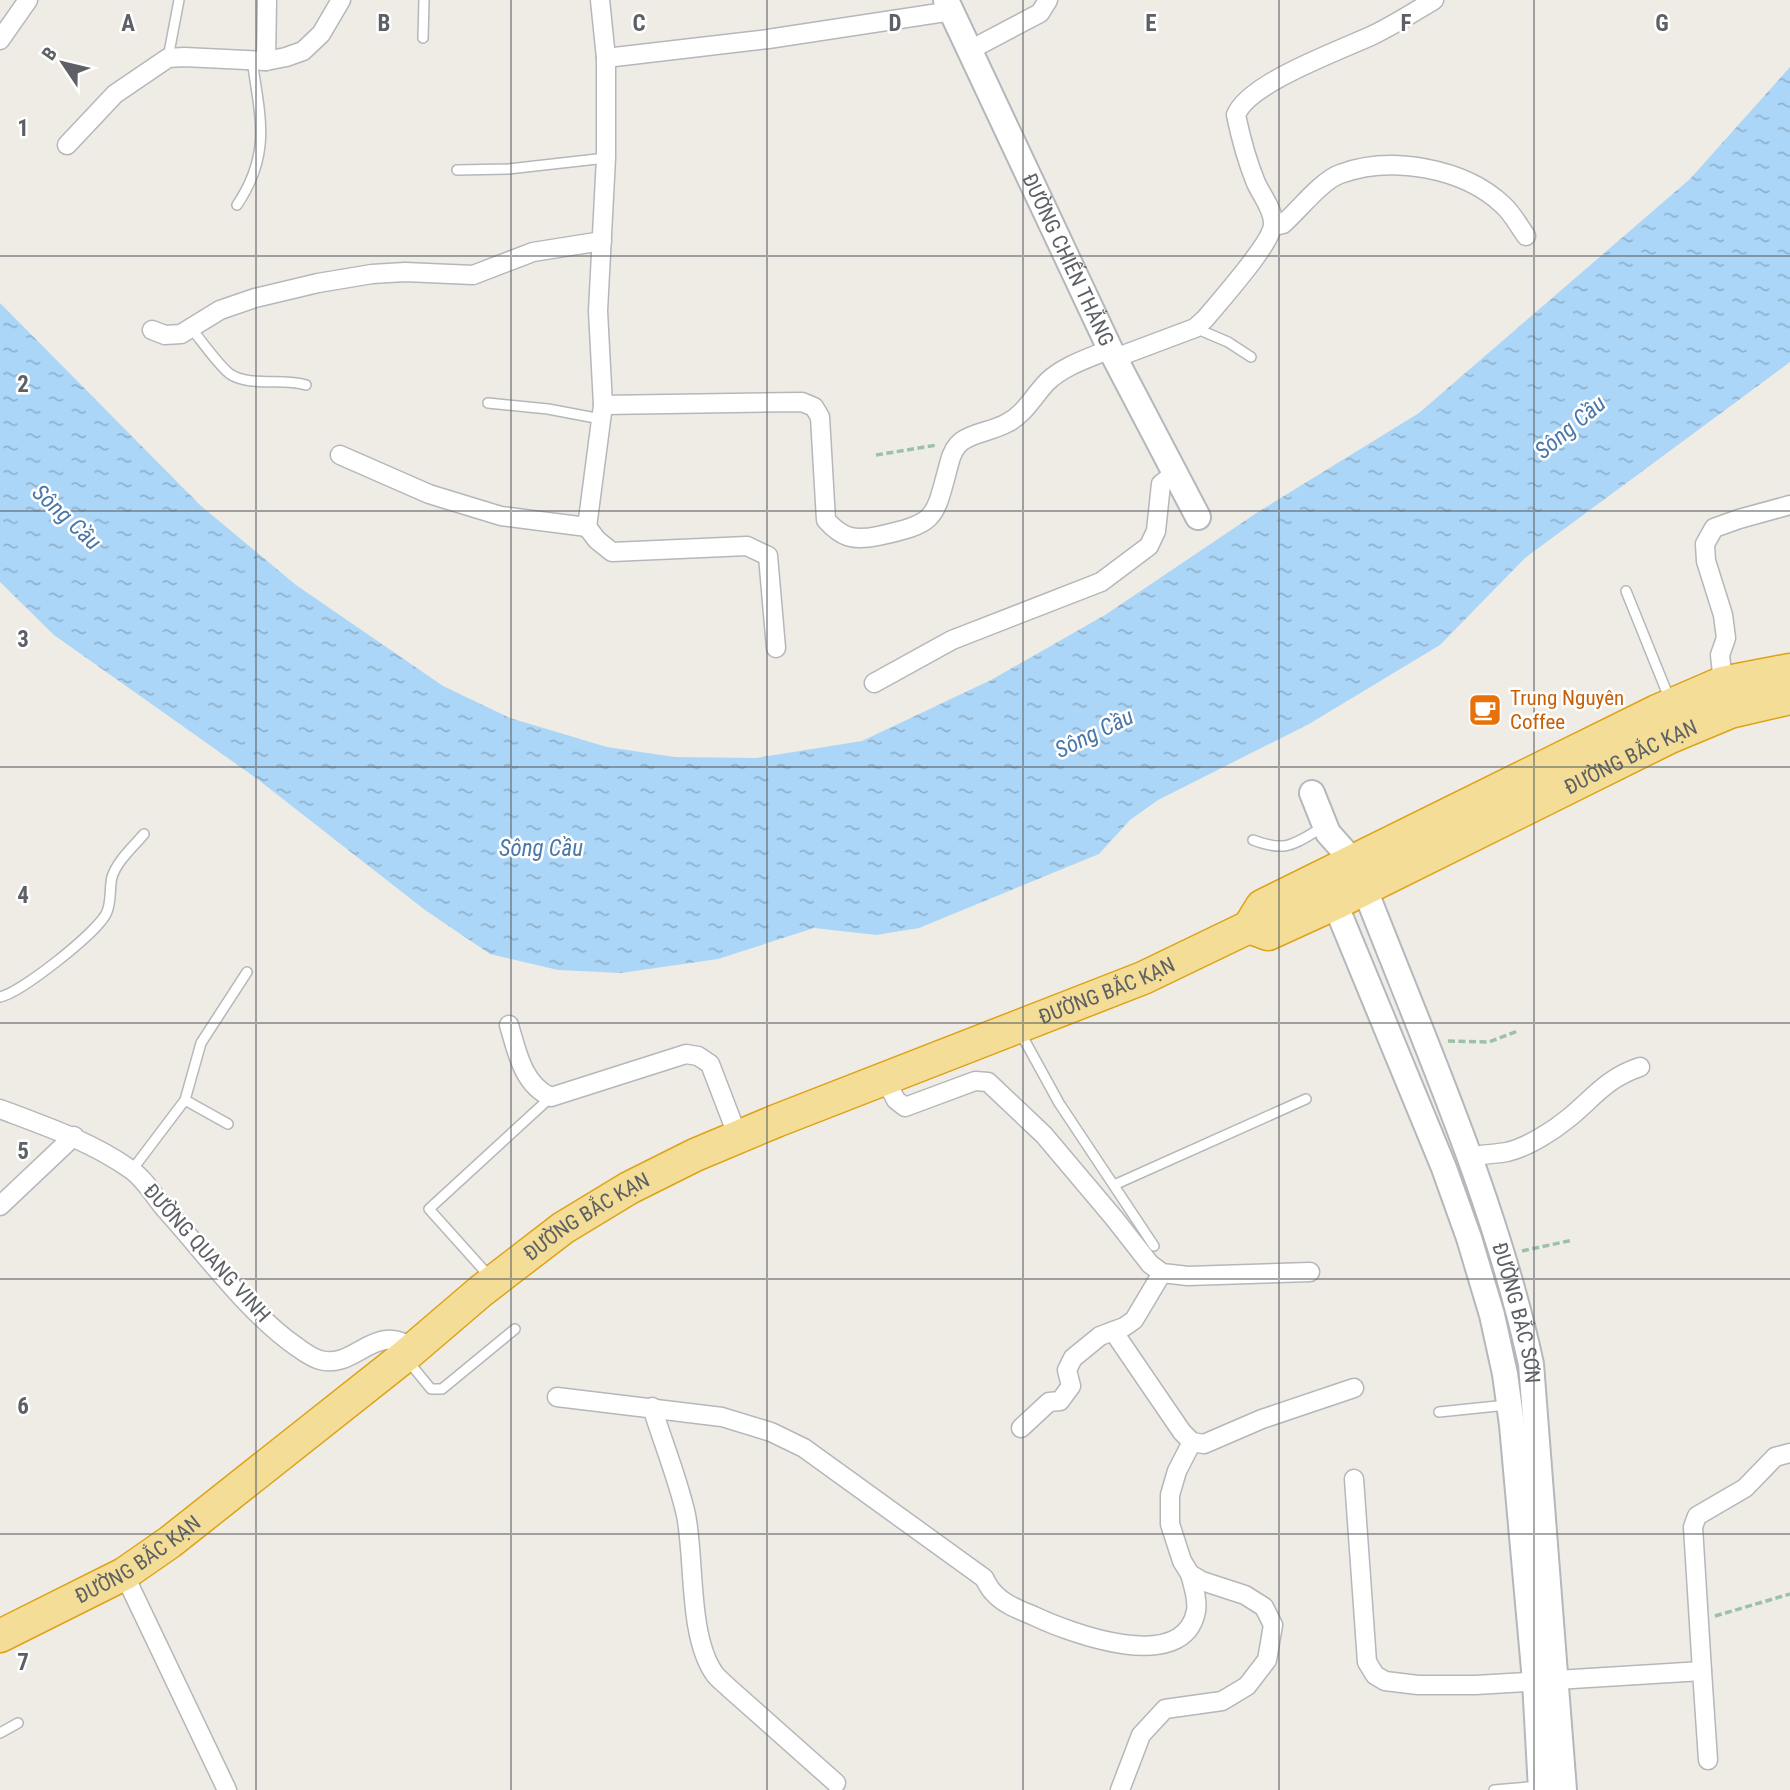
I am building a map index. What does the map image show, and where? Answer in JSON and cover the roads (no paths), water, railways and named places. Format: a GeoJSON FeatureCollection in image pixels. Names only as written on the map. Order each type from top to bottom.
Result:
{"type":"FeatureCollection","features":[{"type":"Feature","properties":{"kind":"highway","name":"ĐƯỜNG BẮC KẠN"},"geometry":{"type":"LineString","coordinates":[[1358,874],[1670,737],[1726,697],[1790,670]]}},
{"type":"Feature","properties":{"kind":"highway","name":"ĐƯỜNG BẮC KẠN"},"geometry":{"type":"LineString","coordinates":[[0,1636],[124,1574],[181,1534],[409,1353],[493,1281],[563,1228],[629,1188],[738,1137],[1143,978],[1249,927],[1262,906],[1330,890],[1671,705],[1726,697],[1790,698]]}},
{"type":"Feature","properties":{"kind":"main road","name":"ĐƯỜNG CHIẾN THẮNG"},"geometry":{"type":"LineString","coordinates":[[949,6],[1113,353],[1198,516]]}},
{"type":"Feature","properties":{"kind":"main road"},"geometry":{"type":"LineString","coordinates":[[1312,793],[1326,830],[1358,874]]}},
{"type":"Feature","properties":{"kind":"main road"},"geometry":{"type":"LineString","coordinates":[[1326,830],[1330,890]]}},
{"type":"Feature","properties":{"kind":"main road","name":"ĐƯỜNG BẮC SƠN"},"geometry":{"type":"LineString","coordinates":[[1358,874],[1469,1156],[1503,1256],[1531,1364],[1549,1788]]}},
{"type":"Feature","properties":{"kind":"main road","name":"ĐƯỜNG BẮC SƠN"},"geometry":{"type":"LineString","coordinates":[[1330,890],[1444,1168],[1492,1315],[1505,1374],[1545,1680]]}},
{"type":"Feature","properties":{"kind":"street"},"geometry":{"type":"LineString","coordinates":[[0,40],[28,0]]}},
{"type":"Feature","properties":{"kind":"street"},"geometry":{"type":"LineString","coordinates":[[259,60],[267,0]]}},
{"type":"Feature","properties":{"kind":"street"},"geometry":{"type":"LineString","coordinates":[[67,145],[115,94],[168,58],[259,60],[286,57],[303,51],[321,34],[341,0]]}},
{"type":"Feature","properties":{"kind":"street"},"geometry":{"type":"LineString","coordinates":[[600,0],[606,58],[606,158],[598,311],[602,412],[587,527],[597,540],[612,552],[747,546],[768,556],[776,648]]}},
{"type":"Feature","properties":{"kind":"street"},"geometry":{"type":"LineString","coordinates":[[970,50],[1040,13],[1048,0]]}},
{"type":"Feature","properties":{"kind":"street"},"geometry":{"type":"LineString","coordinates":[[602,412],[802,402],[814,407],[820,417],[826,520],[836,532],[850,538],[867,538],[909,529],[926,522],[937,508],[952,452],[963,441],[1009,423],[1026,409],[1049,380],[1065,369],[1195,328],[1205,320],[1256,256],[1274,226],[1272,214],[1257,185],[1242,143],[1236,115],[1245,100],[1287,74],[1375,34],[1434,0]]}},
{"type":"Feature","properties":{"kind":"street"},"geometry":{"type":"LineString","coordinates":[[606,58],[768,39],[949,6]]}},
{"type":"Feature","properties":{"kind":"street"},"geometry":{"type":"LineString","coordinates":[[1274,226],[1283,224],[1328,181],[1339,174],[1366,168],[1403,167],[1445,172],[1483,189],[1505,206],[1526,236]]}},
{"type":"Feature","properties":{"kind":"street"},"geometry":{"type":"LineString","coordinates":[[152,330],[165,335],[181,334],[220,310],[318,283],[372,274],[405,272],[473,275],[533,252],[602,241]]}},
{"type":"Feature","properties":{"kind":"street"},"geometry":{"type":"LineString","coordinates":[[340,456],[429,494],[501,516],[587,527]]}},
{"type":"Feature","properties":{"kind":"street"},"geometry":{"type":"LineString","coordinates":[[874,683],[952,640],[1101,582],[1149,546],[1156,531],[1161,484],[1175,473]]}},
{"type":"Feature","properties":{"kind":"street"},"geometry":{"type":"LineString","coordinates":[[1726,697],[1720,655],[1726,638],[1723,615],[1706,561],[1705,544],[1714,528],[1790,505]]}},
{"type":"Feature","properties":{"kind":"street"},"geometry":{"type":"LineString","coordinates":[[509,1025],[520,1061],[531,1083],[540,1092],[551,1097],[686,1054],[698,1056],[710,1064],[738,1137]]}},
{"type":"Feature","properties":{"kind":"street"},"geometry":{"type":"LineString","coordinates":[[1469,1156],[1508,1151],[1526,1144],[1569,1118],[1608,1081],[1623,1072],[1640,1067]]}},
{"type":"Feature","properties":{"kind":"street"},"geometry":{"type":"LineString","coordinates":[[885,1079],[896,1100],[905,1107],[975,1081],[988,1082],[1044,1135],[1150,1264],[1162,1273],[1188,1276],[1310,1272]]}},
{"type":"Feature","properties":{"kind":"street","name":"ĐƯỜNG QUANG VINH"},"geometry":{"type":"LineString","coordinates":[[0,1109],[74,1136],[132,1170],[256,1312],[287,1340],[307,1353],[322,1361],[337,1360],[390,1338],[403,1341],[409,1353]]}},
{"type":"Feature","properties":{"kind":"street"},"geometry":{"type":"LineString","coordinates":[[0,1206],[74,1136]]}},
{"type":"Feature","properties":{"kind":"street"},"geometry":{"type":"LineString","coordinates":[[1021,1428],[1049,1402],[1060,1401],[1069,1391],[1071,1386],[1067,1370],[1073,1358],[1100,1336],[1134,1320],[1162,1273]]}},
{"type":"Feature","properties":{"kind":"street"},"geometry":{"type":"LineString","coordinates":[[1113,1331],[1182,1432],[1192,1442],[1203,1444],[1262,1419],[1354,1388]]}},
{"type":"Feature","properties":{"kind":"street"},"geometry":{"type":"LineString","coordinates":[[557,1397],[722,1416],[771,1432],[804,1448],[984,1578],[993,1593],[1012,1607],[1064,1630],[1122,1645],[1155,1644],[1181,1637],[1192,1622],[1196,1610],[1195,1592],[1170,1524],[1170,1495],[1177,1471],[1192,1442]]}},
{"type":"Feature","properties":{"kind":"street"},"geometry":{"type":"LineString","coordinates":[[652,1407],[685,1512],[697,1624],[714,1674],[836,1783]]}},
{"type":"Feature","properties":{"kind":"street"},"geometry":{"type":"LineString","coordinates":[[1708,1760],[1693,1527],[1697,1516],[1745,1488],[1775,1457],[1790,1453]]}},
{"type":"Feature","properties":{"kind":"street"},"geometry":{"type":"LineString","coordinates":[[1354,1479],[1367,1662],[1375,1675],[1395,1684],[1476,1685],[1702,1671]]}},
{"type":"Feature","properties":{"kind":"street"},"geometry":{"type":"LineString","coordinates":[[124,1574],[227,1790]]}},
{"type":"Feature","properties":{"kind":"street"},"geometry":{"type":"LineString","coordinates":[[1120,1790],[1141,1735],[1166,1709],[1222,1701],[1247,1686],[1268,1660],[1273,1625],[1264,1607],[1245,1595],[1189,1574]]}},
{"type":"Feature","properties":{"kind":"lane"},"geometry":{"type":"LineString","coordinates":[[168,58],[179,0]]}},
{"type":"Feature","properties":{"kind":"lane"},"geometry":{"type":"LineString","coordinates":[[423,38],[424,0]]}},
{"type":"Feature","properties":{"kind":"lane"},"geometry":{"type":"LineString","coordinates":[[237,205],[250,186],[260,159],[262,133],[259,60]]}},
{"type":"Feature","properties":{"kind":"lane"},"geometry":{"type":"LineString","coordinates":[[457,170],[508,169],[606,158]]}},
{"type":"Feature","properties":{"kind":"lane"},"geometry":{"type":"LineString","coordinates":[[191,328],[230,374],[243,379],[292,381],[306,385]]}},
{"type":"Feature","properties":{"kind":"lane"},"geometry":{"type":"LineString","coordinates":[[1195,328],[1228,342],[1251,358]]}},
{"type":"Feature","properties":{"kind":"lane"},"geometry":{"type":"LineString","coordinates":[[488,403],[602,412]]}},
{"type":"Feature","properties":{"kind":"lane"},"geometry":{"type":"LineString","coordinates":[[1626,592],[1671,705]]}},
{"type":"Feature","properties":{"kind":"lane"},"geometry":{"type":"LineString","coordinates":[[1253,840],[1271,847],[1287,847],[1326,830]]}},
{"type":"Feature","properties":{"kind":"lane"},"geometry":{"type":"LineString","coordinates":[[0,997],[21,989],[98,926],[108,911],[115,868],[144,834]]}},
{"type":"Feature","properties":{"kind":"lane"},"geometry":{"type":"LineString","coordinates":[[132,1170],[185,1100],[201,1043],[247,972]]}},
{"type":"Feature","properties":{"kind":"lane"},"geometry":{"type":"LineString","coordinates":[[1017,1027],[1059,1103],[1154,1246]]}},
{"type":"Feature","properties":{"kind":"lane"},"geometry":{"type":"LineString","coordinates":[[493,1281],[429,1209],[551,1097]]}},
{"type":"Feature","properties":{"kind":"lane"},"geometry":{"type":"LineString","coordinates":[[1114,1185],[1306,1099]]}},
{"type":"Feature","properties":{"kind":"lane"},"geometry":{"type":"LineString","coordinates":[[185,1100],[228,1124]]}},
{"type":"Feature","properties":{"kind":"lane"},"geometry":{"type":"LineString","coordinates":[[409,1353],[431,1389],[442,1389],[515,1329]]}},
{"type":"Feature","properties":{"kind":"lane"},"geometry":{"type":"LineString","coordinates":[[1439,1412],[1509,1405]]}},
{"type":"Feature","properties":{"kind":"lane"},"geometry":{"type":"LineString","coordinates":[[0,1733],[18,1723]]}},
{"type":"Feature","properties":{"kind":"lane"},"geometry":{"type":"LineString","coordinates":[[1494,1790],[1549,1788]]}},
{"type":"Feature","properties":{"kind":"water","name":"Sông Cầu"},"geometry":{"type":"Polygon","coordinates":[[[1790,67],[1790,362],[1525,558],[1440,645],[1309,724],[1158,800],[1130,820],[1099,854],[919,928],[876,935],[814,928],[718,959],[621,973],[558,970],[490,954],[425,910],[256,778],[54,635],[0,582],[0,303],[200,505],[296,585],[443,686],[510,718],[607,747],[674,757],[756,758],[862,741],[991,680],[1105,615],[1258,512],[1419,413],[1690,179],[1790,67]]]}},
{"type":"Feature","properties":{"kind":"place","name":"Trung Nguyên Coffee"},"geometry":{"type":"Point","coordinates":[1485,710]}}]}
